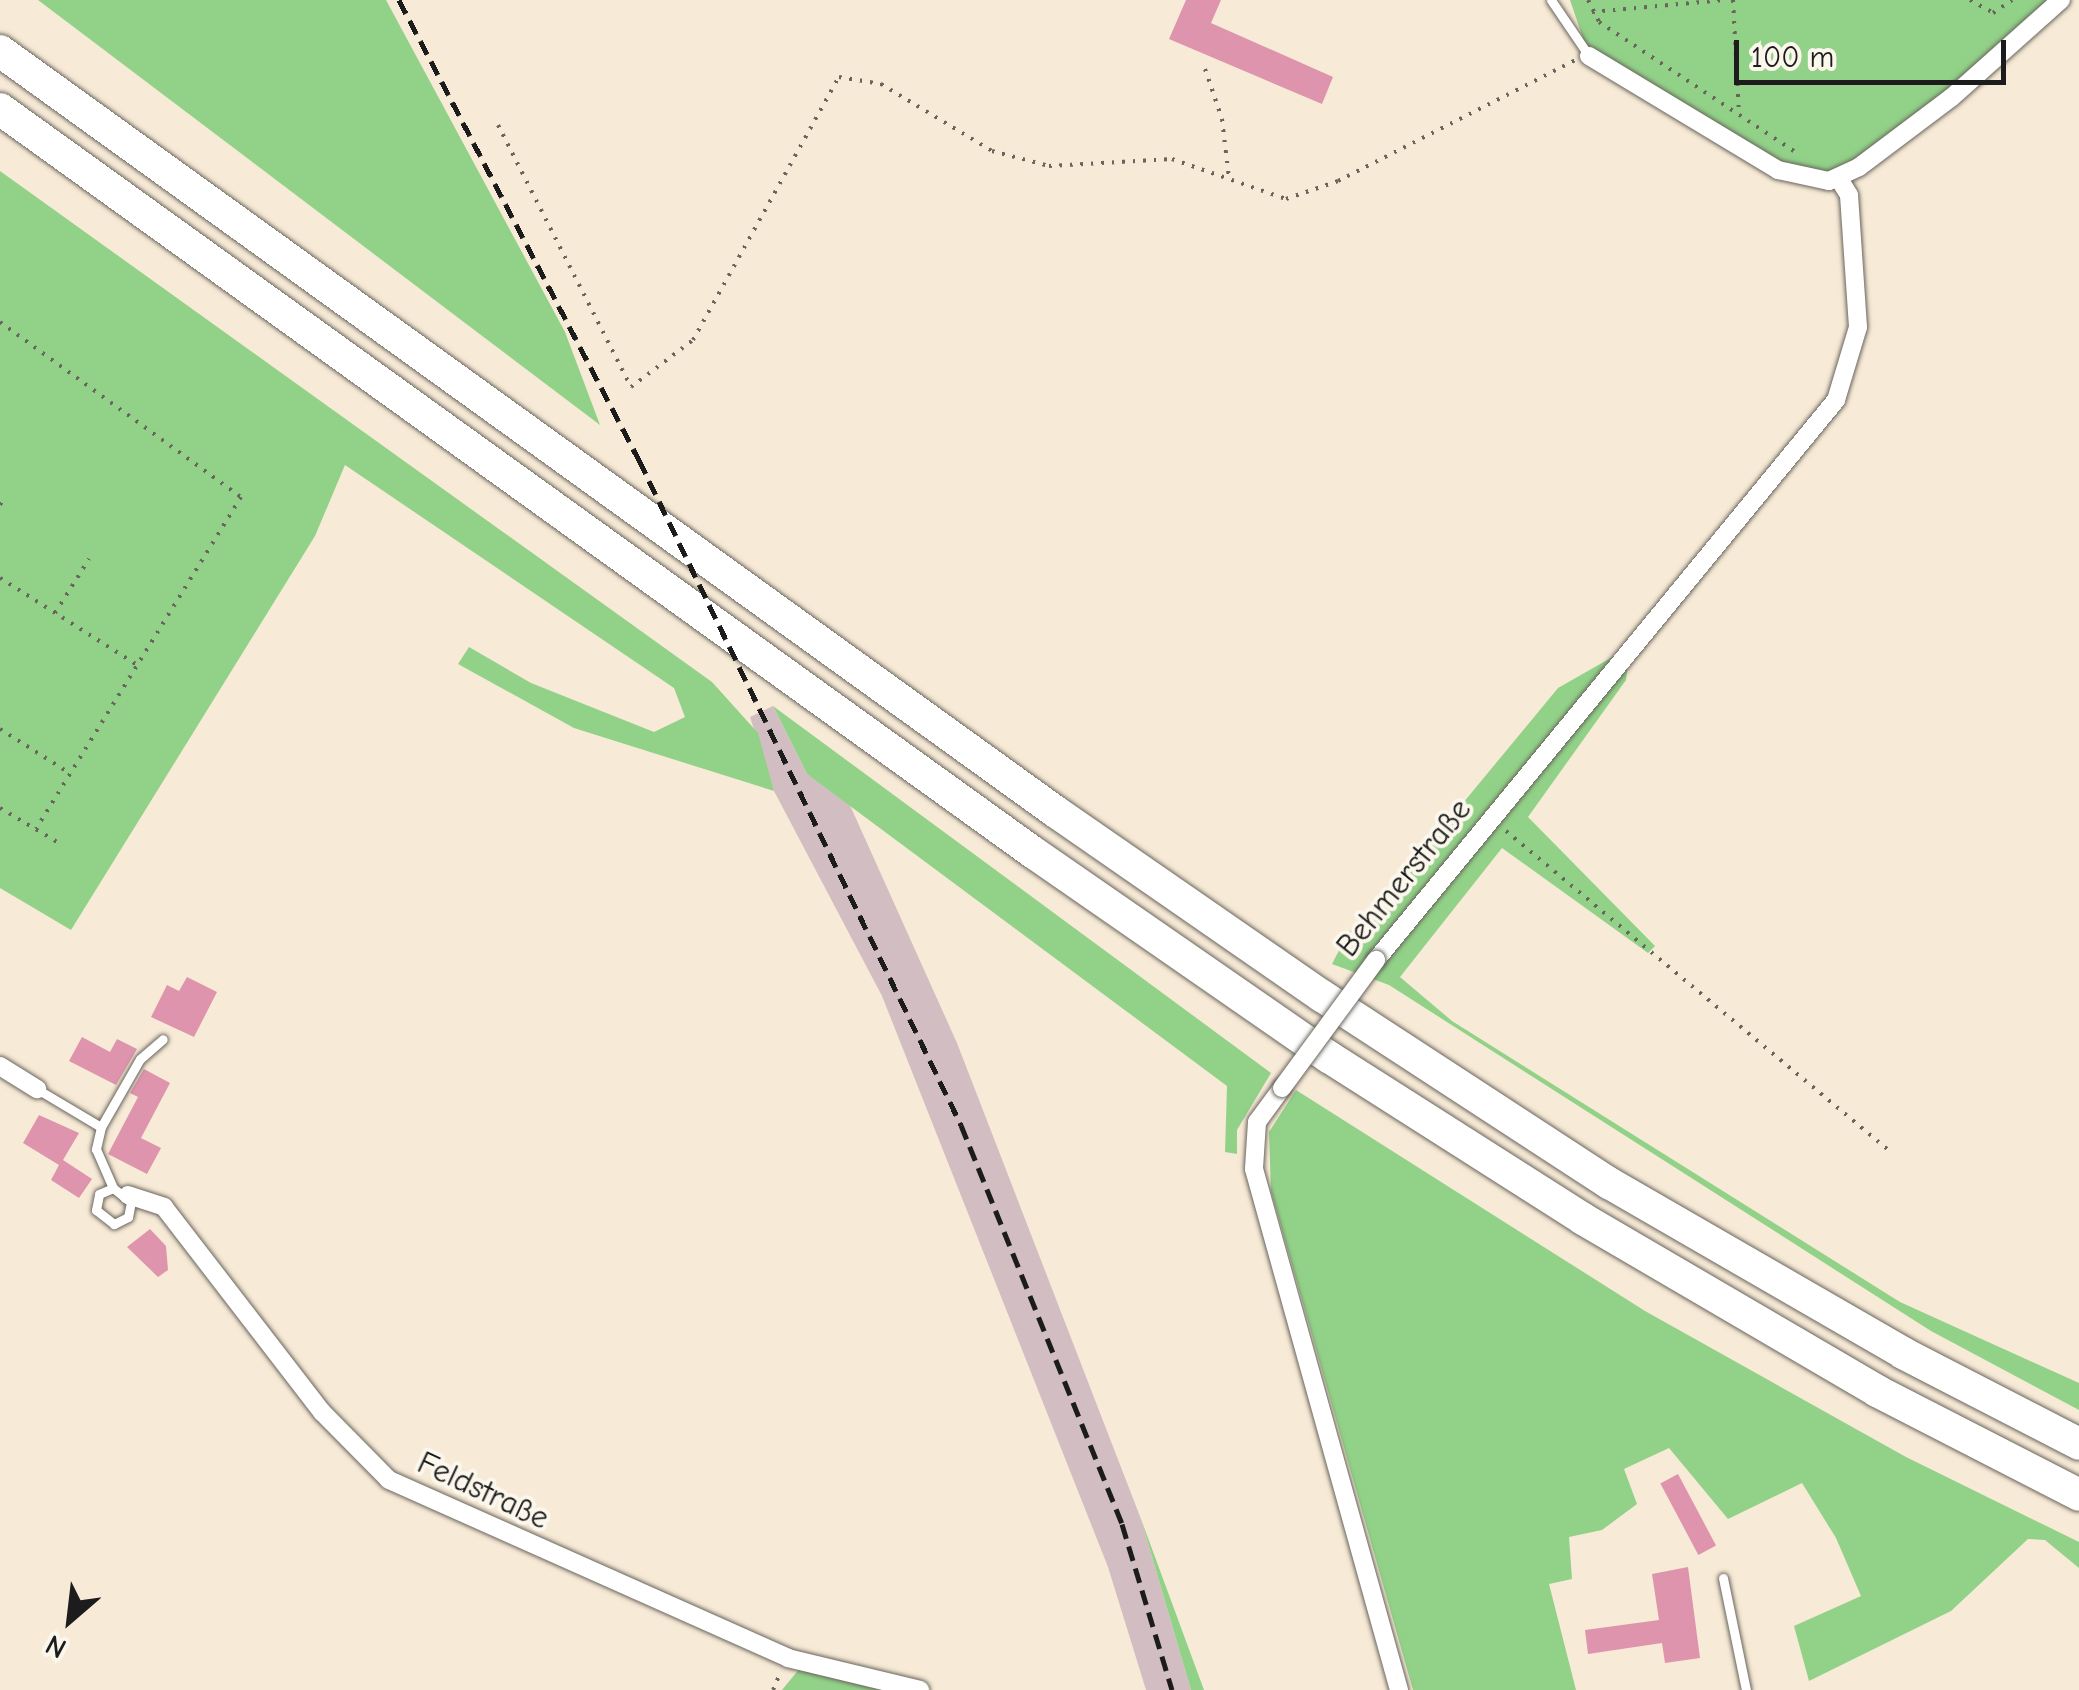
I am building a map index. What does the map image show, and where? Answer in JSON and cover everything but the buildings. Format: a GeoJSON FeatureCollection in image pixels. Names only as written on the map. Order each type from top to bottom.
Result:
{"type":"FeatureCollection","features":[{"type":"Feature","properties":{"kind":"highway"},"geometry":{"type":"LineString","coordinates":[[0,50],[1056,812],[1322,996],[1609,1183],[1903,1353],[2079,1444]]}},
{"type":"Feature","properties":{"kind":"highway"},"geometry":{"type":"LineString","coordinates":[[0,108],[1018,842],[1328,1057],[1582,1219],[1877,1392],[2079,1496]]}},
{"type":"Feature","properties":{"kind":"street"},"geometry":{"type":"LineString","coordinates":[[1588,56],[1778,170],[1834,180],[2012,50],[2061,0]]}},
{"type":"Feature","properties":{"kind":"street","name":"Behmerstraße"},"geometry":{"type":"LineString","coordinates":[[1400,1690],[1254,1169],[1257,1122],[1376,960],[1836,400],[1858,327],[1849,194],[1834,180]]}},
{"type":"Feature","properties":{"kind":"street"},"geometry":{"type":"LineString","coordinates":[[0,1066],[37,1089]]}},
{"type":"Feature","properties":{"kind":"street","name":"Feldstraße"},"geometry":{"type":"LineString","coordinates":[[120,1191],[164,1208],[322,1412],[390,1480],[788,1658],[920,1690]]}},
{"type":"Feature","properties":{"kind":"lane"},"geometry":{"type":"LineString","coordinates":[[1551,0],[1588,56]]}},
{"type":"Feature","properties":{"kind":"lane"},"geometry":{"type":"LineString","coordinates":[[120,1191],[96,1150],[101,1127],[140,1059],[163,1039]]}},
{"type":"Feature","properties":{"kind":"lane"},"geometry":{"type":"LineString","coordinates":[[37,1089],[101,1127]]}},
{"type":"Feature","properties":{"kind":"lane"},"geometry":{"type":"LineString","coordinates":[[1723,1578],[1746,1690]]}},
{"type":"Feature","properties":{"kind":"path"},"geometry":{"type":"LineString","coordinates":[[1588,0],[1592,12],[1834,180]]}},
{"type":"Feature","properties":{"kind":"path"},"geometry":{"type":"LineString","coordinates":[[1592,12],[1724,0]]}},
{"type":"Feature","properties":{"kind":"path"},"geometry":{"type":"LineString","coordinates":[[1733,0],[1738,115]]}},
{"type":"Feature","properties":{"kind":"path"},"geometry":{"type":"LineString","coordinates":[[1970,0],[1992,13],[2012,0]]}},
{"type":"Feature","properties":{"kind":"path"},"geometry":{"type":"LineString","coordinates":[[498,124],[632,387],[693,340],[839,77],[882,84],[992,152],[1050,166],[1172,159],[1286,199],[1338,181],[1588,56]]}},
{"type":"Feature","properties":{"kind":"path"},"geometry":{"type":"LineString","coordinates":[[1205,70],[1222,119],[1229,179]]}},
{"type":"Feature","properties":{"kind":"path"},"geometry":{"type":"LineString","coordinates":[[0,322],[241,497],[36,830]]}},
{"type":"Feature","properties":{"kind":"path"},"geometry":{"type":"LineString","coordinates":[[55,612],[89,559]]}},
{"type":"Feature","properties":{"kind":"path"},"geometry":{"type":"LineString","coordinates":[[0,578],[137,665]]}},
{"type":"Feature","properties":{"kind":"path"},"geometry":{"type":"LineString","coordinates":[[0,729],[71,774]]}},
{"type":"Feature","properties":{"kind":"path"},"geometry":{"type":"LineString","coordinates":[[0,808],[59,843]]}},
{"type":"Feature","properties":{"kind":"path"},"geometry":{"type":"LineString","coordinates":[[1490,819],[1892,1153]]}},
{"type":"Feature","properties":{"kind":"shaded area"},"geometry":{"type":"Polygon","coordinates":[[[773,706],[807,774],[849,803],[957,1043],[1141,1519],[1191,1690],[1146,1690],[1108,1567],[882,996],[774,791],[750,717],[773,706]]]}},
{"type":"Feature","properties":{"kind":"green space"},"geometry":{"type":"Polygon","coordinates":[[[38,0],[386,0],[565,332],[600,425],[38,0]]]}},
{"type":"Feature","properties":{"kind":"green space"},"geometry":{"type":"Polygon","coordinates":[[[1570,0],[2061,0],[1859,167],[1809,180],[1589,56],[1570,0]]]}},
{"type":"Feature","properties":{"kind":"green space"},"geometry":{"type":"Polygon","coordinates":[[[0,171],[712,682],[758,733],[774,791],[574,728],[458,664],[469,647],[531,683],[654,732],[685,717],[674,688],[345,465],[315,536],[71,930],[0,888],[0,171]]]}},
{"type":"Feature","properties":{"kind":"green space"},"geometry":{"type":"Polygon","coordinates":[[[1630,647],[1626,680],[1528,817],[1655,946],[1648,953],[1502,848],[1400,977],[1452,1021],[1900,1302],[2079,1383],[2079,1410],[1931,1331],[1389,985],[1332,964],[1348,933],[1387,895],[1558,688],[1630,647]]]}},
{"type":"Feature","properties":{"kind":"green space"},"geometry":{"type":"Polygon","coordinates":[[[773,706],[1271,1073],[1237,1130],[1237,1154],[1225,1152],[1227,1086],[807,774],[773,706]]]}},
{"type":"Feature","properties":{"kind":"green space"},"geometry":{"type":"Polygon","coordinates":[[[1296,1090],[1645,1311],[1906,1457],[2079,1542],[2079,1568],[2045,1540],[2028,1539],[1951,1611],[1809,1681],[1794,1626],[1861,1596],[1836,1538],[1802,1483],[1728,1519],[1669,1448],[1624,1469],[1637,1504],[1602,1530],[1569,1537],[1572,1579],[1549,1584],[1576,1690],[1413,1690],[1271,1191],[1269,1132],[1296,1090]]]}},
{"type":"Feature","properties":{"kind":"green space"},"geometry":{"type":"Polygon","coordinates":[[[1141,1519],[1204,1690],[1191,1690],[1141,1519]]]}},
{"type":"Feature","properties":{"kind":"green space"},"geometry":{"type":"Polygon","coordinates":[[[800,1668],[898,1690],[782,1690],[800,1668]]]}},
{"type":"Feature","properties":{"kind":"railway"},"geometry":{"type":"LineString","coordinates":[[399,0],[639,460],[961,1125],[1122,1524],[1172,1690]]}}]}
